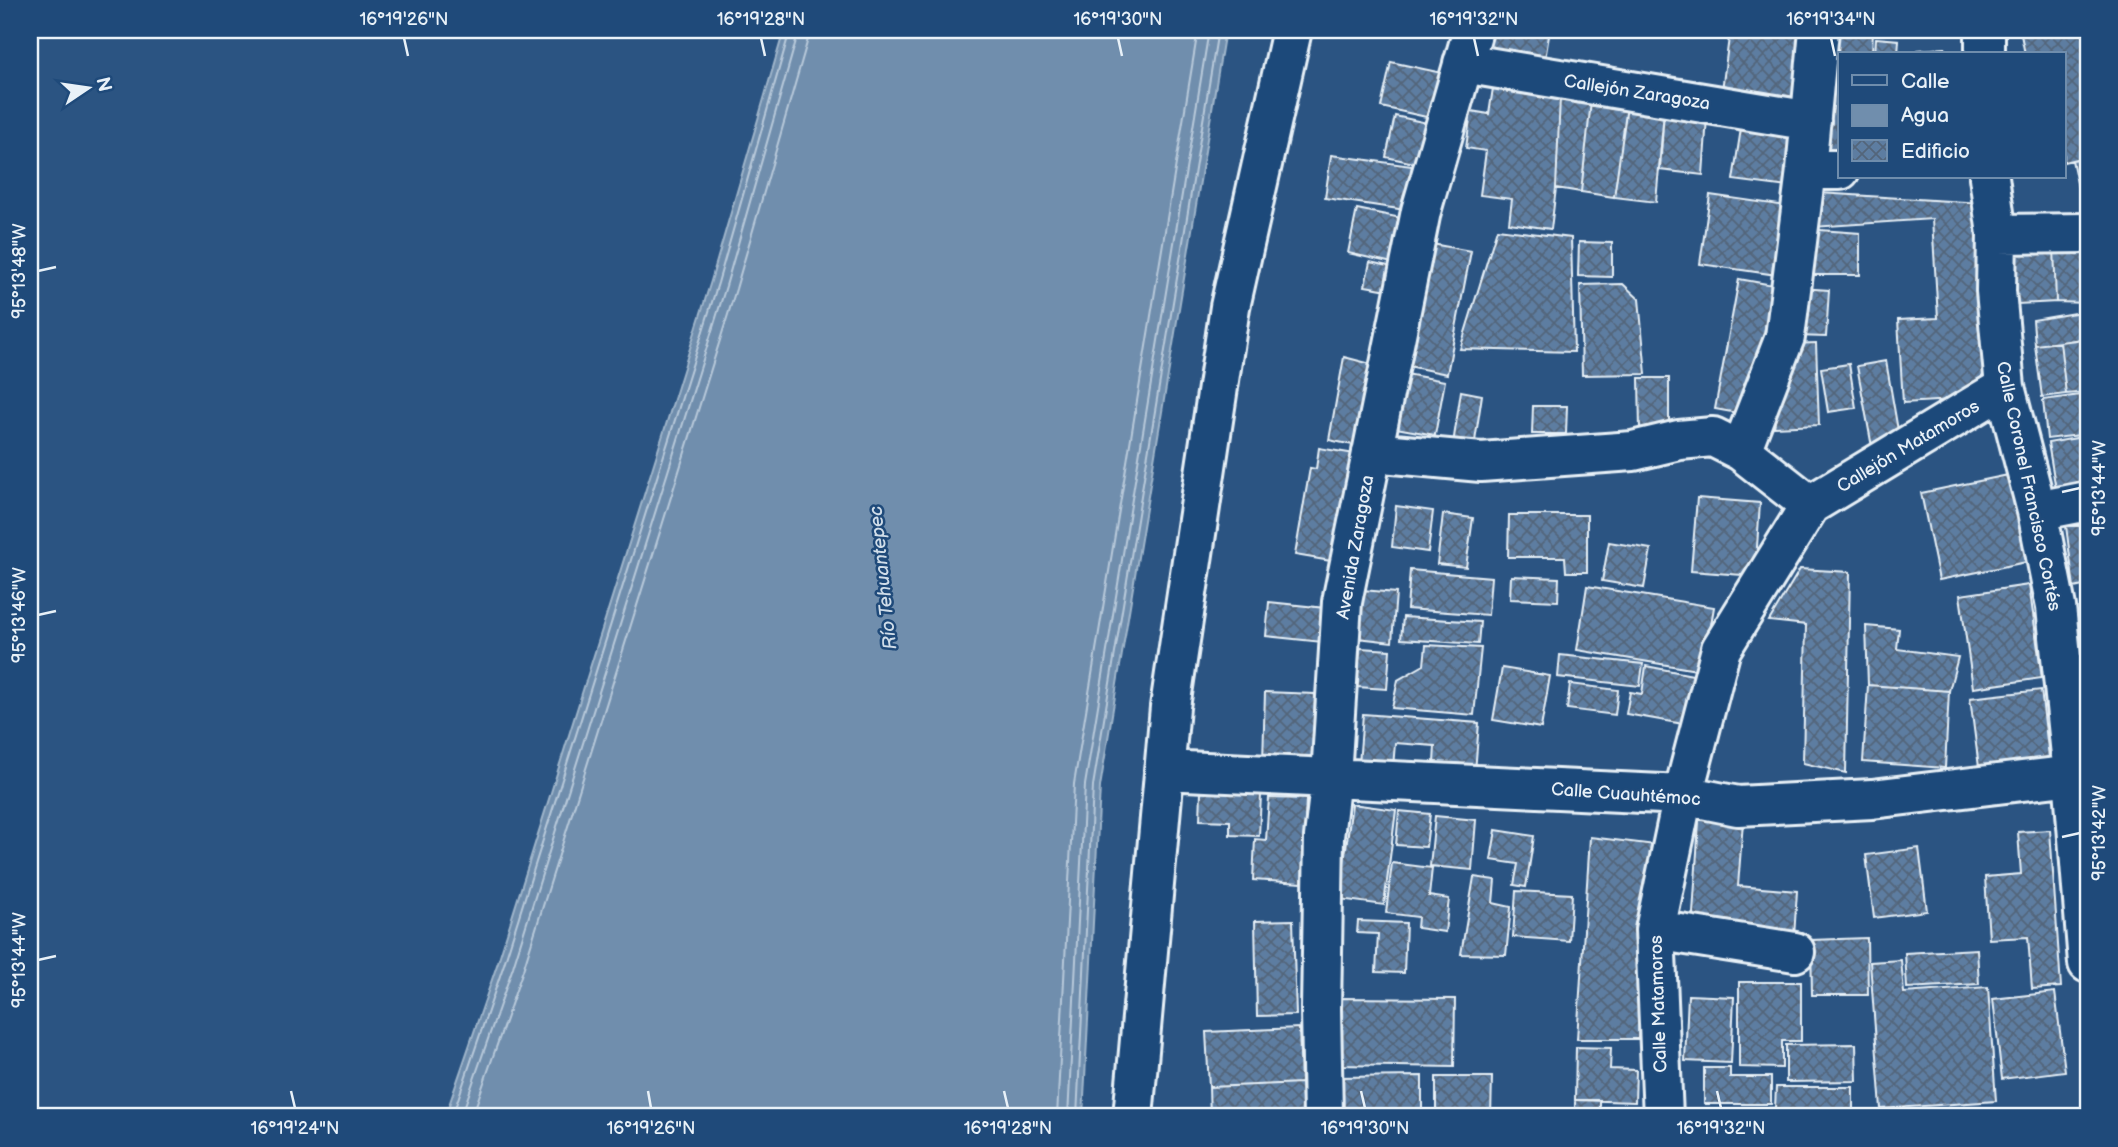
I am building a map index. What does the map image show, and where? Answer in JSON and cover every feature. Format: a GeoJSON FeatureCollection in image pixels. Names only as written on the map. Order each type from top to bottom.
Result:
{"type":"FeatureCollection","features":[{"type":"Feature","properties":{"kind":"street"},"geometry":{"type":"LineString","coordinates":[[1133,1117],[1170,707],[1230,307],[1292,30]]}},
{"type":"Feature","properties":{"kind":"street"},"geometry":{"type":"LineString","coordinates":[[1741,451],[1785,337],[1823,170],[1811,121],[1819,30]]}},
{"type":"Feature","properties":{"kind":"street"},"geometry":{"type":"LineString","coordinates":[[1985,30],[1985,52]]}},
{"type":"Feature","properties":{"kind":"street","name":"Callejón Zaragoza"},"geometry":{"type":"LineString","coordinates":[[1468,46],[1811,121]]}},
{"type":"Feature","properties":{"kind":"street","name":"Avenida Zaragoza"},"geometry":{"type":"LineString","coordinates":[[1323,1117],[1321,1009],[1324,837],[1331,777],[1342,602],[1421,211],[1468,46]]}},
{"type":"Feature","properties":{"kind":"street","name":"Calle Coronel Francisco Cortés"},"geometry":{"type":"LineString","coordinates":[[1989,178],[1997,234],[1996,290],[2005,387],[2038,511],[2056,607],[2080,776],[2088,963]]}},
{"type":"Feature","properties":{"kind":"street"},"geometry":{"type":"LineString","coordinates":[[1997,234],[2088,233]]}},
{"type":"Feature","properties":{"kind":"street","name":"Callejón Matamoros"},"geometry":{"type":"LineString","coordinates":[[1810,505],[2005,387]]}},
{"type":"Feature","properties":{"kind":"street"},"geometry":{"type":"LineString","coordinates":[[1372,452],[1481,462],[1633,451],[1679,440],[1713,437],[1741,451],[1810,505]]}},
{"type":"Feature","properties":{"kind":"street"},"geometry":{"type":"LineString","coordinates":[[2038,511],[2088,501]]}},
{"type":"Feature","properties":{"kind":"street","name":"Calle Matamoros"},"geometry":{"type":"LineString","coordinates":[[1663,1117],[1655,930],[1683,795],[1721,649],[1810,505]]}},
{"type":"Feature","properties":{"kind":"street","name":"Calle Cuauhtémoc"},"geometry":{"type":"LineString","coordinates":[[1164,770],[1683,795],[1738,806],[1872,799],[2080,776]]}},
{"type":"Feature","properties":{"kind":"street"},"geometry":{"type":"LineString","coordinates":[[1655,930],[1795,952]]}},
{"type":"Feature","properties":{"kind":"water","name":"Río Tehuantepec"},"geometry":{"type":"Polygon","coordinates":[[[784,30],[1225,30],[1100,787],[1083,1117],[445,1117],[498,962],[711,281],[784,30]]]}},
{"type":"Feature","properties":{"kind":"building"},"geometry":{"type":"Polygon","coordinates":[[[1493,30],[1550,30],[1544,65],[1488,56],[1493,30]]]}},
{"type":"Feature","properties":{"kind":"building"},"geometry":{"type":"Polygon","coordinates":[[[1730,30],[1802,30],[1792,108],[1721,98],[1730,30]]]}},
{"type":"Feature","properties":{"kind":"building"},"geometry":{"type":"Polygon","coordinates":[[[1829,30],[1873,30],[1872,52],[1838,52],[1838,162],[1822,161],[1829,30]]]}},
{"type":"Feature","properties":{"kind":"building"},"geometry":{"type":"Polygon","coordinates":[[[2020,30],[2088,30],[2088,156],[2066,162],[2066,52],[2025,52],[2020,30]]]}},
{"type":"Feature","properties":{"kind":"building"},"geometry":{"type":"Polygon","coordinates":[[[1876,38],[1899,40],[1898,52],[1875,52],[1876,38]]]}},
{"type":"Feature","properties":{"kind":"building"},"geometry":{"type":"Polygon","coordinates":[[[1945,48],[1945,52],[1918,52],[1945,48]]]}},
{"type":"Feature","properties":{"kind":"building"},"geometry":{"type":"Polygon","coordinates":[[[1391,62],[1442,73],[1431,118],[1381,107],[1391,62]]]}},
{"type":"Feature","properties":{"kind":"building"},"geometry":{"type":"Polygon","coordinates":[[[1493,88],[1560,97],[1556,188],[1551,229],[1509,223],[1512,199],[1480,195],[1486,151],[1466,148],[1471,111],[1489,114],[1493,88]]]}},
{"type":"Feature","properties":{"kind":"building"},"geometry":{"type":"Polygon","coordinates":[[[1560,97],[1591,101],[1581,192],[1556,188],[1560,97]]]}},
{"type":"Feature","properties":{"kind":"building"},"geometry":{"type":"Polygon","coordinates":[[[1591,101],[1627,106],[1614,197],[1581,192],[1591,101]]]}},
{"type":"Feature","properties":{"kind":"building"},"geometry":{"type":"Polygon","coordinates":[[[1627,106],[1664,111],[1656,202],[1614,197],[1627,106]]]}},
{"type":"Feature","properties":{"kind":"building"},"geometry":{"type":"Polygon","coordinates":[[[1664,111],[1707,117],[1703,175],[1660,170],[1664,111]]]}},
{"type":"Feature","properties":{"kind":"building"},"geometry":{"type":"Polygon","coordinates":[[[1395,116],[1427,123],[1419,164],[1386,157],[1395,116]]]}},
{"type":"Feature","properties":{"kind":"building"},"geometry":{"type":"Polygon","coordinates":[[[1742,122],[1795,129],[1788,187],[1733,180],[1742,122]]]}},
{"type":"Feature","properties":{"kind":"building"},"geometry":{"type":"Polygon","coordinates":[[[1331,155],[1412,166],[1406,210],[1325,198],[1331,155]]]}},
{"type":"Feature","properties":{"kind":"building"},"geometry":{"type":"Polygon","coordinates":[[[2088,158],[2088,192],[2079,192],[2072,160],[2088,158]]]}},
{"type":"Feature","properties":{"kind":"building"},"geometry":{"type":"Polygon","coordinates":[[[1819,193],[1981,203],[1986,398],[1903,403],[1898,320],[1938,318],[1932,219],[1813,227],[1819,193]]]}},
{"type":"Feature","properties":{"kind":"building"},"geometry":{"type":"Polygon","coordinates":[[[1710,195],[1787,206],[1777,275],[1700,264],[1710,195]]]}},
{"type":"Feature","properties":{"kind":"building"},"geometry":{"type":"Polygon","coordinates":[[[1357,209],[1406,219],[1397,264],[1348,253],[1357,209]]]}},
{"type":"Feature","properties":{"kind":"building"},"geometry":{"type":"Polygon","coordinates":[[[1497,229],[1571,238],[1574,352],[1460,349],[1497,229]]]}},
{"type":"Feature","properties":{"kind":"building"},"geometry":{"type":"Polygon","coordinates":[[[1806,229],[1860,233],[1860,275],[1799,275],[1806,229]]]}},
{"type":"Feature","properties":{"kind":"building"},"geometry":{"type":"Polygon","coordinates":[[[1579,242],[1612,243],[1612,277],[1578,276],[1579,242]]]}},
{"type":"Feature","properties":{"kind":"building"},"geometry":{"type":"Polygon","coordinates":[[[1432,244],[1471,251],[1447,374],[1408,366],[1432,244]]]}},
{"type":"Feature","properties":{"kind":"building"},"geometry":{"type":"Polygon","coordinates":[[[2088,245],[2088,303],[2056,302],[2054,246],[2088,245]]]}},
{"type":"Feature","properties":{"kind":"building"},"geometry":{"type":"Polygon","coordinates":[[[2054,246],[2056,302],[2017,304],[2015,248],[2054,246]]]}},
{"type":"Feature","properties":{"kind":"building"},"geometry":{"type":"Polygon","coordinates":[[[1370,262],[1393,267],[1388,290],[1365,286],[1370,262]]]}},
{"type":"Feature","properties":{"kind":"building"},"geometry":{"type":"Polygon","coordinates":[[[1739,279],[1773,285],[1749,415],[1715,409],[1739,279]]]}},
{"type":"Feature","properties":{"kind":"building"},"geometry":{"type":"Polygon","coordinates":[[[1623,284],[1639,299],[1646,374],[1582,375],[1580,285],[1623,284]]]}},
{"type":"Feature","properties":{"kind":"building"},"geometry":{"type":"Polygon","coordinates":[[[1799,288],[1829,290],[1826,337],[1796,336],[1799,288]]]}},
{"type":"Feature","properties":{"kind":"building"},"geometry":{"type":"Polygon","coordinates":[[[2088,311],[2088,338],[2086,339],[2081,312],[2088,311]]]}},
{"type":"Feature","properties":{"kind":"building"},"geometry":{"type":"Polygon","coordinates":[[[2081,312],[2086,339],[2035,345],[2033,320],[2081,312]]]}},
{"type":"Feature","properties":{"kind":"building"},"geometry":{"type":"Polygon","coordinates":[[[2088,338],[2088,392],[2066,394],[2060,342],[2088,338]]]}},
{"type":"Feature","properties":{"kind":"building"},"geometry":{"type":"Polygon","coordinates":[[[2060,342],[2066,394],[2042,397],[2035,345],[2060,342]]]}},
{"type":"Feature","properties":{"kind":"building"},"geometry":{"type":"Polygon","coordinates":[[[1816,343],[1819,425],[1774,427],[1790,344],[1816,343]]]}},
{"type":"Feature","properties":{"kind":"building"},"geometry":{"type":"Polygon","coordinates":[[[1344,357],[1371,364],[1353,445],[1329,440],[1344,357]]]}},
{"type":"Feature","properties":{"kind":"building"},"geometry":{"type":"Polygon","coordinates":[[[1886,361],[1900,442],[1872,447],[1857,366],[1886,361]]]}},
{"type":"Feature","properties":{"kind":"building"},"geometry":{"type":"Polygon","coordinates":[[[1849,364],[1856,408],[1828,412],[1821,368],[1849,364]]]}},
{"type":"Feature","properties":{"kind":"building"},"geometry":{"type":"Polygon","coordinates":[[[1406,374],[1445,381],[1435,435],[1396,428],[1406,374]]]}},
{"type":"Feature","properties":{"kind":"building"},"geometry":{"type":"Polygon","coordinates":[[[1639,378],[1669,378],[1669,431],[1640,431],[1639,378]]]}},
{"type":"Feature","properties":{"kind":"building"},"geometry":{"type":"Polygon","coordinates":[[[1461,391],[1482,395],[1474,448],[1453,444],[1461,391]]]}},
{"type":"Feature","properties":{"kind":"building"},"geometry":{"type":"Polygon","coordinates":[[[2088,394],[2088,434],[2047,439],[2043,400],[2088,394]]]}},
{"type":"Feature","properties":{"kind":"building"},"geometry":{"type":"Polygon","coordinates":[[[1533,406],[1567,406],[1566,434],[1532,434],[1533,406]]]}},
{"type":"Feature","properties":{"kind":"building"},"geometry":{"type":"Polygon","coordinates":[[[2088,436],[2088,496],[2058,501],[2048,443],[2088,436]]]}},
{"type":"Feature","properties":{"kind":"building"},"geometry":{"type":"Polygon","coordinates":[[[1319,448],[1355,454],[1337,562],[1295,555],[1310,468],[1316,469],[1319,448]]]}},
{"type":"Feature","properties":{"kind":"building"},"geometry":{"type":"Polygon","coordinates":[[[2018,473],[2036,560],[1939,580],[1921,493],[2018,473]]]}},
{"type":"Feature","properties":{"kind":"building"},"geometry":{"type":"Polygon","coordinates":[[[1697,498],[1760,503],[1755,576],[1691,571],[1697,498]]]}},
{"type":"Feature","properties":{"kind":"building"},"geometry":{"type":"Polygon","coordinates":[[[1396,506],[1433,511],[1428,552],[1392,547],[1396,506]]]}},
{"type":"Feature","properties":{"kind":"building"},"geometry":{"type":"Polygon","coordinates":[[[1443,514],[1473,518],[1466,567],[1437,564],[1443,514]]]}},
{"type":"Feature","properties":{"kind":"building"},"geometry":{"type":"Polygon","coordinates":[[[1509,515],[1587,515],[1587,572],[1566,572],[1565,557],[1508,557],[1509,515]]]}},
{"type":"Feature","properties":{"kind":"building"},"geometry":{"type":"Polygon","coordinates":[[[2066,526],[2088,526],[2088,585],[2074,588],[2066,526]]]}},
{"type":"Feature","properties":{"kind":"building"},"geometry":{"type":"Polygon","coordinates":[[[1609,542],[1651,549],[1644,588],[1602,581],[1609,542]]]}},
{"type":"Feature","properties":{"kind":"building"},"geometry":{"type":"Polygon","coordinates":[[[1800,569],[1850,572],[1846,773],[1803,763],[1806,625],[1769,621],[1800,569]]]}},
{"type":"Feature","properties":{"kind":"building"},"geometry":{"type":"Polygon","coordinates":[[[1410,570],[1491,577],[1488,615],[1407,609],[1410,570]]]}},
{"type":"Feature","properties":{"kind":"building"},"geometry":{"type":"Polygon","coordinates":[[[1511,576],[1559,578],[1558,601],[1510,599],[1511,576]]]}},
{"type":"Feature","properties":{"kind":"building"},"geometry":{"type":"Polygon","coordinates":[[[2029,585],[2042,678],[1973,688],[1960,595],[2029,585]]]}},
{"type":"Feature","properties":{"kind":"building"},"geometry":{"type":"Polygon","coordinates":[[[1587,586],[1714,607],[1703,671],[1577,650],[1587,586]]]}},
{"type":"Feature","properties":{"kind":"building"},"geometry":{"type":"Polygon","coordinates":[[[1362,590],[1396,593],[1392,642],[1358,638],[1362,590]]]}},
{"type":"Feature","properties":{"kind":"building"},"geometry":{"type":"Polygon","coordinates":[[[1269,602],[1325,608],[1322,642],[1266,636],[1269,602]]]}},
{"type":"Feature","properties":{"kind":"building"},"geometry":{"type":"Polygon","coordinates":[[[2088,610],[2088,670],[2086,670],[2078,611],[2088,610]]]}},
{"type":"Feature","properties":{"kind":"building"},"geometry":{"type":"Polygon","coordinates":[[[1403,617],[1480,622],[1478,644],[1401,639],[1403,617]]]}},
{"type":"Feature","properties":{"kind":"building"},"geometry":{"type":"Polygon","coordinates":[[[1866,626],[1899,629],[1897,649],[1958,657],[1949,691],[1868,685],[1866,626]]]}},
{"type":"Feature","properties":{"kind":"building"},"geometry":{"type":"Polygon","coordinates":[[[1426,645],[1481,648],[1474,715],[1392,708],[1398,680],[1424,665],[1426,645]]]}},
{"type":"Feature","properties":{"kind":"building"},"geometry":{"type":"Polygon","coordinates":[[[1360,648],[1390,650],[1387,689],[1357,687],[1360,648]]]}},
{"type":"Feature","properties":{"kind":"building"},"geometry":{"type":"Polygon","coordinates":[[[1560,655],[1643,664],[1640,686],[1558,677],[1560,655]]]}},
{"type":"Feature","properties":{"kind":"building"},"geometry":{"type":"Polygon","coordinates":[[[1646,666],[1698,676],[1689,725],[1626,714],[1630,692],[1642,694],[1646,666]]]}},
{"type":"Feature","properties":{"kind":"building"},"geometry":{"type":"Polygon","coordinates":[[[1502,668],[1550,676],[1541,728],[1493,720],[1502,668]]]}},
{"type":"Feature","properties":{"kind":"building"},"geometry":{"type":"Polygon","coordinates":[[[1570,684],[1618,690],[1615,715],[1567,709],[1570,684]]]}},
{"type":"Feature","properties":{"kind":"building"},"geometry":{"type":"Polygon","coordinates":[[[1868,685],[1949,691],[1945,768],[1863,762],[1868,685]]]}},
{"type":"Feature","properties":{"kind":"building"},"geometry":{"type":"Polygon","coordinates":[[[2041,690],[2050,766],[1980,775],[1970,698],[2041,690]]]}},
{"type":"Feature","properties":{"kind":"building"},"geometry":{"type":"Polygon","coordinates":[[[1265,692],[1315,694],[1313,763],[1263,762],[1265,692]]]}},
{"type":"Feature","properties":{"kind":"building"},"geometry":{"type":"Polygon","coordinates":[[[1363,714],[1479,723],[1474,784],[1433,780],[1435,746],[1395,743],[1392,780],[1358,777],[1363,714]]]}},
{"type":"Feature","properties":{"kind":"building"},"geometry":{"type":"Polygon","coordinates":[[[1201,792],[1261,795],[1259,836],[1230,835],[1230,821],[1200,820],[1201,792]]]}},
{"type":"Feature","properties":{"kind":"building"},"geometry":{"type":"Polygon","coordinates":[[[1269,798],[1306,799],[1302,883],[1253,880],[1255,839],[1266,840],[1269,798]]]}},
{"type":"Feature","properties":{"kind":"building"},"geometry":{"type":"Polygon","coordinates":[[[1352,804],[1396,810],[1384,905],[1339,899],[1352,804]]]}},
{"type":"Feature","properties":{"kind":"building"},"geometry":{"type":"Polygon","coordinates":[[[1700,806],[1744,809],[1738,886],[1797,891],[1794,937],[1692,929],[1700,806]]]}},
{"type":"Feature","properties":{"kind":"building"},"geometry":{"type":"Polygon","coordinates":[[[1399,811],[1430,814],[1426,847],[1396,845],[1399,811]]]}},
{"type":"Feature","properties":{"kind":"building"},"geometry":{"type":"Polygon","coordinates":[[[1435,816],[1476,820],[1472,870],[1430,866],[1435,816]]]}},
{"type":"Feature","properties":{"kind":"building"},"geometry":{"type":"Polygon","coordinates":[[[1496,830],[1534,836],[1526,887],[1514,885],[1518,864],[1491,860],[1496,830]]]}},
{"type":"Feature","properties":{"kind":"building"},"geometry":{"type":"Polygon","coordinates":[[[2050,830],[2061,987],[2032,989],[2028,937],[1989,939],[1985,877],[2021,874],[2018,832],[2050,830]]]}},
{"type":"Feature","properties":{"kind":"building"},"geometry":{"type":"Polygon","coordinates":[[[1590,837],[1664,846],[1644,924],[1638,1039],[1577,1039],[1590,837]]]}},
{"type":"Feature","properties":{"kind":"building"},"geometry":{"type":"Polygon","coordinates":[[[1919,848],[1927,911],[1874,918],[1866,855],[1919,848]]]}},
{"type":"Feature","properties":{"kind":"building"},"geometry":{"type":"Polygon","coordinates":[[[1392,863],[1432,868],[1429,896],[1449,899],[1445,932],[1417,928],[1418,917],[1386,913],[1392,863]]]}},
{"type":"Feature","properties":{"kind":"building"},"geometry":{"type":"Polygon","coordinates":[[[1474,877],[1495,880],[1493,903],[1511,907],[1506,955],[1461,954],[1474,877]]]}},
{"type":"Feature","properties":{"kind":"building"},"geometry":{"type":"Polygon","coordinates":[[[1516,891],[1572,894],[1569,941],[1513,937],[1516,891]]]}},
{"type":"Feature","properties":{"kind":"building"},"geometry":{"type":"Polygon","coordinates":[[[1293,920],[1296,1015],[1257,1016],[1255,921],[1293,920]]]}},
{"type":"Feature","properties":{"kind":"building"},"geometry":{"type":"Polygon","coordinates":[[[1358,921],[1406,923],[1404,973],[1376,972],[1378,934],[1357,933],[1358,921]]]}},
{"type":"Feature","properties":{"kind":"building"},"geometry":{"type":"Polygon","coordinates":[[[1867,938],[1868,995],[1812,995],[1811,940],[1867,938]]]}},
{"type":"Feature","properties":{"kind":"building"},"geometry":{"type":"Polygon","coordinates":[[[1977,949],[1979,984],[1907,988],[1905,953],[1977,949]]]}},
{"type":"Feature","properties":{"kind":"building"},"geometry":{"type":"Polygon","coordinates":[[[1901,960],[1904,993],[1988,987],[1996,1101],[1881,1109],[1870,962],[1901,960]]]}},
{"type":"Feature","properties":{"kind":"building"},"geometry":{"type":"Polygon","coordinates":[[[1739,982],[1801,982],[1801,1041],[1782,1041],[1782,1068],[1739,1067],[1739,982]]]}},
{"type":"Feature","properties":{"kind":"building"},"geometry":{"type":"Polygon","coordinates":[[[2055,992],[2065,1071],[2002,1079],[1993,999],[2055,992]]]}},
{"type":"Feature","properties":{"kind":"building"},"geometry":{"type":"Polygon","coordinates":[[[1688,995],[1734,997],[1731,1063],[1685,1061],[1688,995]]]}},
{"type":"Feature","properties":{"kind":"building"},"geometry":{"type":"Polygon","coordinates":[[[1339,998],[1455,999],[1454,1067],[1338,1065],[1339,998]]]}},
{"type":"Feature","properties":{"kind":"building"},"geometry":{"type":"Polygon","coordinates":[[[1299,1028],[1301,1083],[1209,1087],[1206,1032],[1299,1028]]]}},
{"type":"Feature","properties":{"kind":"building"},"geometry":{"type":"Polygon","coordinates":[[[1856,1044],[1857,1081],[1786,1082],[1786,1045],[1856,1044]]]}},
{"type":"Feature","properties":{"kind":"building"},"geometry":{"type":"Polygon","coordinates":[[[1576,1047],[1611,1048],[1610,1069],[1636,1070],[1635,1102],[1575,1100],[1576,1047]]]}},
{"type":"Feature","properties":{"kind":"building"},"geometry":{"type":"Polygon","coordinates":[[[1704,1068],[1730,1068],[1730,1077],[1771,1077],[1771,1104],[1704,1104],[1704,1068]]]}},
{"type":"Feature","properties":{"kind":"building"},"geometry":{"type":"Polygon","coordinates":[[[1422,1076],[1422,1117],[1335,1117],[1335,1077],[1422,1076]]]}},
{"type":"Feature","properties":{"kind":"building"},"geometry":{"type":"Polygon","coordinates":[[[1436,1077],[1492,1077],[1491,1117],[1436,1117],[1436,1077]]]}},
{"type":"Feature","properties":{"kind":"building"},"geometry":{"type":"Polygon","coordinates":[[[1301,1083],[1303,1117],[1210,1117],[1209,1087],[1301,1083]]]}},
{"type":"Feature","properties":{"kind":"building"},"geometry":{"type":"Polygon","coordinates":[[[1776,1087],[1853,1087],[1853,1117],[1755,1117],[1755,1108],[1775,1108],[1776,1087]]]}},
{"type":"Feature","properties":{"kind":"building"},"geometry":{"type":"Polygon","coordinates":[[[1575,1100],[1600,1100],[1600,1117],[1575,1117],[1575,1100]]]}},
{"type":"Feature","properties":{"kind":"building"},"geometry":{"type":"Polygon","coordinates":[[[1920,1109],[1978,1111],[1977,1117],[1920,1117],[1920,1109]]]}}]}
